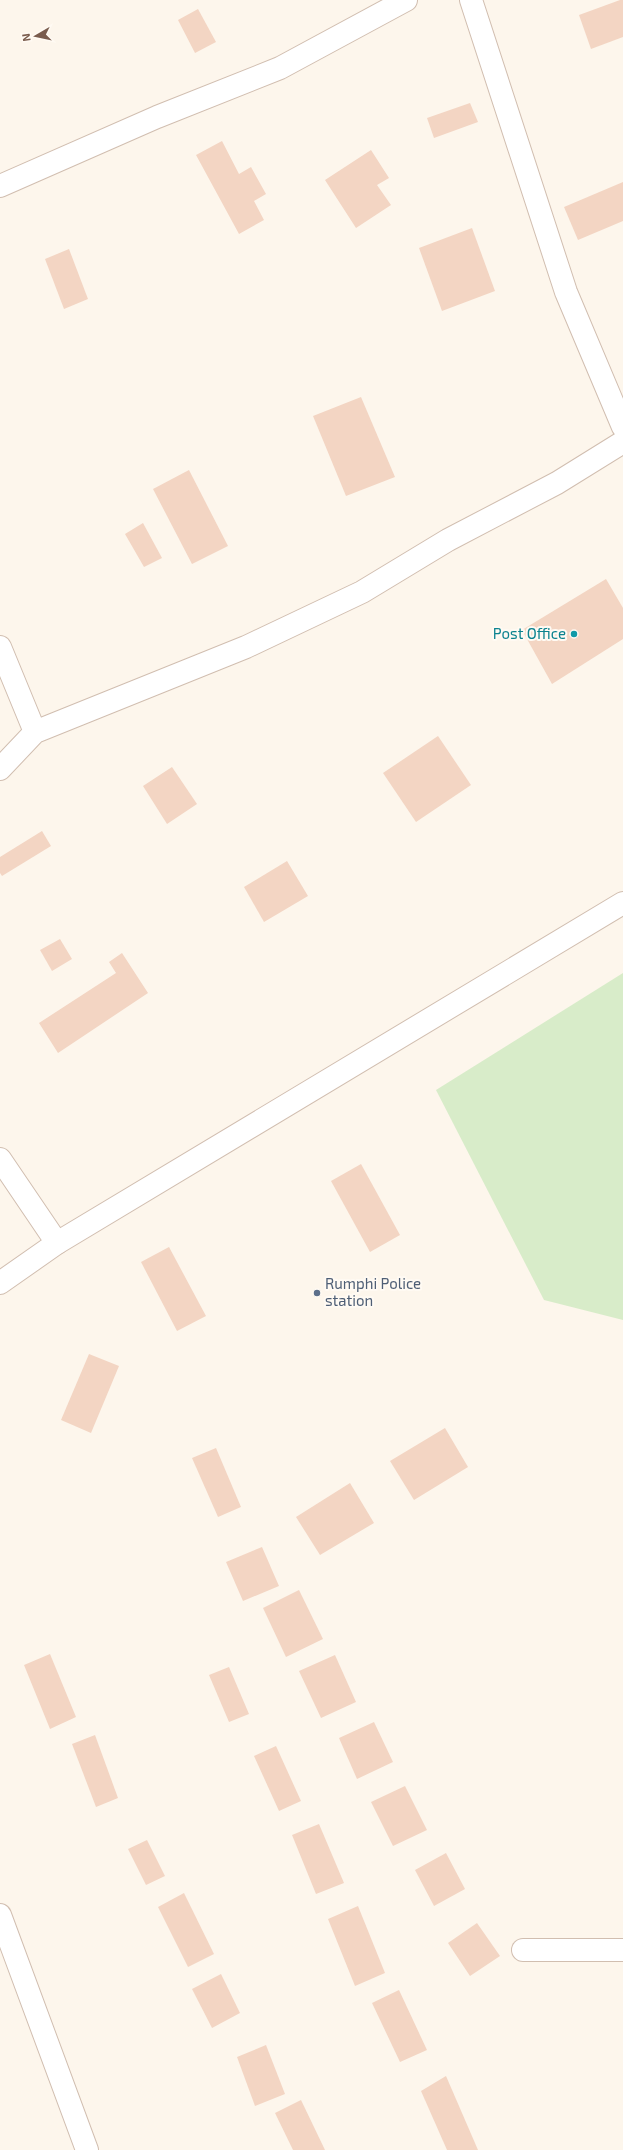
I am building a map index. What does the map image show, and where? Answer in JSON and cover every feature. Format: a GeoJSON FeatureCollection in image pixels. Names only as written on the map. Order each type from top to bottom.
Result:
{"type":"FeatureCollection","features":[{"type":"Feature","properties":{"kind":"street"},"geometry":{"type":"LineString","coordinates":[[0,186],[157,116],[280,68],[406,0]]}},
{"type":"Feature","properties":{"kind":"street"},"geometry":{"type":"LineString","coordinates":[[471,0],[566,292],[623,427]]}},
{"type":"Feature","properties":{"kind":"street"},"geometry":{"type":"LineString","coordinates":[[0,769],[35,732],[246,647],[362,592],[448,540],[557,483],[623,442]]}},
{"type":"Feature","properties":{"kind":"street"},"geometry":{"type":"LineString","coordinates":[[0,647],[35,732]]}},
{"type":"Feature","properties":{"kind":"street"},"geometry":{"type":"LineString","coordinates":[[0,1283],[57,1243],[623,903]]}},
{"type":"Feature","properties":{"kind":"street"},"geometry":{"type":"LineString","coordinates":[[0,1159],[57,1243]]}},
{"type":"Feature","properties":{"kind":"street"},"geometry":{"type":"LineString","coordinates":[[0,1914],[87,2150]]}},
{"type":"Feature","properties":{"kind":"street"},"geometry":{"type":"LineString","coordinates":[[523,1950],[623,1950]]}},
{"type":"Feature","properties":{"kind":"green space"},"geometry":{"type":"Polygon","coordinates":[[[623,973],[623,1320],[544,1300],[436,1090],[623,973]]]}},
{"type":"Feature","properties":{"kind":"building"},"geometry":{"type":"Polygon","coordinates":[[[623,0],[623,37],[591,49],[579,15],[623,0]]]}},
{"type":"Feature","properties":{"kind":"building"},"geometry":{"type":"Polygon","coordinates":[[[198,9],[216,42],[195,53],[178,20],[198,9]]]}},
{"type":"Feature","properties":{"kind":"building"},"geometry":{"type":"Polygon","coordinates":[[[470,103],[478,122],[434,138],[427,118],[470,103]]]}},
{"type":"Feature","properties":{"kind":"building"},"geometry":{"type":"Polygon","coordinates":[[[222,141],[239,174],[251,167],[266,194],[254,201],[264,220],[239,234],[196,155],[222,141]]]}},
{"type":"Feature","properties":{"kind":"building"},"geometry":{"type":"Polygon","coordinates":[[[371,150],[389,178],[377,185],[391,205],[356,228],[325,180],[371,150]]]}},
{"type":"Feature","properties":{"kind":"building"},"geometry":{"type":"Polygon","coordinates":[[[623,182],[623,221],[578,240],[564,207],[623,182]]]}},
{"type":"Feature","properties":{"kind":"building"},"geometry":{"type":"Polygon","coordinates":[[[472,228],[495,291],[442,311],[419,248],[472,228]]]}},
{"type":"Feature","properties":{"kind":"building"},"geometry":{"type":"Polygon","coordinates":[[[69,249],[88,299],[64,309],[45,259],[69,249]]]}},
{"type":"Feature","properties":{"kind":"building"},"geometry":{"type":"Polygon","coordinates":[[[361,397],[395,477],[346,496],[313,416],[361,397]]]}},
{"type":"Feature","properties":{"kind":"building"},"geometry":{"type":"Polygon","coordinates":[[[189,470],[228,546],[192,564],[153,489],[189,470]]]}},
{"type":"Feature","properties":{"kind":"building"},"geometry":{"type":"Polygon","coordinates":[[[143,523],[162,558],[144,567],[125,534],[143,523]]]}},
{"type":"Feature","properties":{"kind":"building","name":"Post Office"},"geometry":{"type":"Polygon","coordinates":[[[606,579],[623,608],[623,639],[552,684],[522,630],[606,579]]]}},
{"type":"Feature","properties":{"kind":"building"},"geometry":{"type":"Polygon","coordinates":[[[438,736],[471,785],[416,822],[383,773],[438,736]]]}},
{"type":"Feature","properties":{"kind":"building"},"geometry":{"type":"Polygon","coordinates":[[[172,767],[197,804],[167,824],[143,786],[172,767]]]}},
{"type":"Feature","properties":{"kind":"building"},"geometry":{"type":"Polygon","coordinates":[[[42,831],[51,846],[2,876],[0,873],[0,857],[42,831]]]}},
{"type":"Feature","properties":{"kind":"building"},"geometry":{"type":"Polygon","coordinates":[[[287,861],[308,896],[264,922],[244,887],[287,861]]]}},
{"type":"Feature","properties":{"kind":"building"},"geometry":{"type":"Polygon","coordinates":[[[60,939],[72,959],[52,971],[40,950],[60,939]]]}},
{"type":"Feature","properties":{"kind":"building"},"geometry":{"type":"Polygon","coordinates":[[[122,953],[148,993],[58,1053],[39,1023],[116,973],[109,962],[122,953]]]}},
{"type":"Feature","properties":{"kind":"building"},"geometry":{"type":"Polygon","coordinates":[[[361,1164],[400,1235],[370,1252],[331,1181],[361,1164]]]}},
{"type":"Feature","properties":{"kind":"building"},"geometry":{"type":"Polygon","coordinates":[[[169,1247],[206,1316],[177,1331],[141,1262],[169,1247]]]}},
{"type":"Feature","properties":{"kind":"building"},"geometry":{"type":"Polygon","coordinates":[[[89,1354],[119,1366],[91,1433],[61,1420],[89,1354]]]}},
{"type":"Feature","properties":{"kind":"building"},"geometry":{"type":"Polygon","coordinates":[[[445,1428],[468,1467],[414,1500],[390,1461],[445,1428]]]}},
{"type":"Feature","properties":{"kind":"building"},"geometry":{"type":"Polygon","coordinates":[[[216,1448],[241,1507],[218,1517],[192,1458],[216,1448]]]}},
{"type":"Feature","properties":{"kind":"building"},"geometry":{"type":"Polygon","coordinates":[[[350,1483],[374,1523],[320,1555],[296,1517],[350,1483]]]}},
{"type":"Feature","properties":{"kind":"building"},"geometry":{"type":"Polygon","coordinates":[[[262,1547],[279,1586],[243,1601],[226,1562],[262,1547]]]}},
{"type":"Feature","properties":{"kind":"building"},"geometry":{"type":"Polygon","coordinates":[[[299,1590],[323,1639],[286,1657],[263,1608],[299,1590]]]}},
{"type":"Feature","properties":{"kind":"building"},"geometry":{"type":"Polygon","coordinates":[[[50,1654],[76,1717],[50,1729],[24,1665],[50,1654]]]}},
{"type":"Feature","properties":{"kind":"building"},"geometry":{"type":"Polygon","coordinates":[[[335,1655],[356,1702],[321,1718],[299,1671],[335,1655]]]}},
{"type":"Feature","properties":{"kind":"building"},"geometry":{"type":"Polygon","coordinates":[[[229,1667],[249,1714],[229,1722],[209,1675],[229,1667]]]}},
{"type":"Feature","properties":{"kind":"building"},"geometry":{"type":"Polygon","coordinates":[[[374,1722],[393,1762],[357,1779],[339,1738],[374,1722]]]}},
{"type":"Feature","properties":{"kind":"building"},"geometry":{"type":"Polygon","coordinates":[[[95,1735],[118,1798],[96,1807],[72,1744],[95,1735]]]}},
{"type":"Feature","properties":{"kind":"building"},"geometry":{"type":"Polygon","coordinates":[[[276,1746],[301,1801],[279,1811],[254,1756],[276,1746]]]}},
{"type":"Feature","properties":{"kind":"building"},"geometry":{"type":"Polygon","coordinates":[[[405,1786],[427,1830],[393,1846],[371,1802],[405,1786]]]}},
{"type":"Feature","properties":{"kind":"building"},"geometry":{"type":"Polygon","coordinates":[[[319,1824],[344,1883],[316,1894],[292,1835],[319,1824]]]}},
{"type":"Feature","properties":{"kind":"building"},"geometry":{"type":"Polygon","coordinates":[[[147,1840],[165,1876],[146,1885],[128,1849],[147,1840]]]}},
{"type":"Feature","properties":{"kind":"building"},"geometry":{"type":"Polygon","coordinates":[[[446,1853],[465,1889],[434,1906],[415,1870],[446,1853]]]}},
{"type":"Feature","properties":{"kind":"building"},"geometry":{"type":"Polygon","coordinates":[[[184,1893],[214,1954],[188,1967],[158,1907],[184,1893]]]}},
{"type":"Feature","properties":{"kind":"building"},"geometry":{"type":"Polygon","coordinates":[[[358,1906],[385,1973],[355,1986],[328,1919],[358,1906]]]}},
{"type":"Feature","properties":{"kind":"building"},"geometry":{"type":"Polygon","coordinates":[[[477,1923],[500,1956],[470,1976],[448,1943],[477,1923]]]}},
{"type":"Feature","properties":{"kind":"building"},"geometry":{"type":"Polygon","coordinates":[[[221,1974],[240,2013],[212,2028],[192,1989],[221,1974]]]}},
{"type":"Feature","properties":{"kind":"building"},"geometry":{"type":"Polygon","coordinates":[[[399,1990],[427,2050],[400,2062],[372,2003],[399,1990]]]}},
{"type":"Feature","properties":{"kind":"building"},"geometry":{"type":"Polygon","coordinates":[[[266,2045],[285,2094],[255,2106],[237,2057],[266,2045]]]}},
{"type":"Feature","properties":{"kind":"building"},"geometry":{"type":"Polygon","coordinates":[[[446,2076],[478,2150],[447,2150],[421,2091],[446,2076]]]}},
{"type":"Feature","properties":{"kind":"building"},"geometry":{"type":"Polygon","coordinates":[[[301,2100],[325,2150],[293,2150],[275,2113],[301,2100]]]}},
{"type":"Feature","properties":{"kind":"place","name":"Post Office"},"geometry":{"type":"Point","coordinates":[574,634]}},
{"type":"Feature","properties":{"kind":"place","name":"Rumphi Police station"},"geometry":{"type":"Point","coordinates":[317,1293]}}]}
